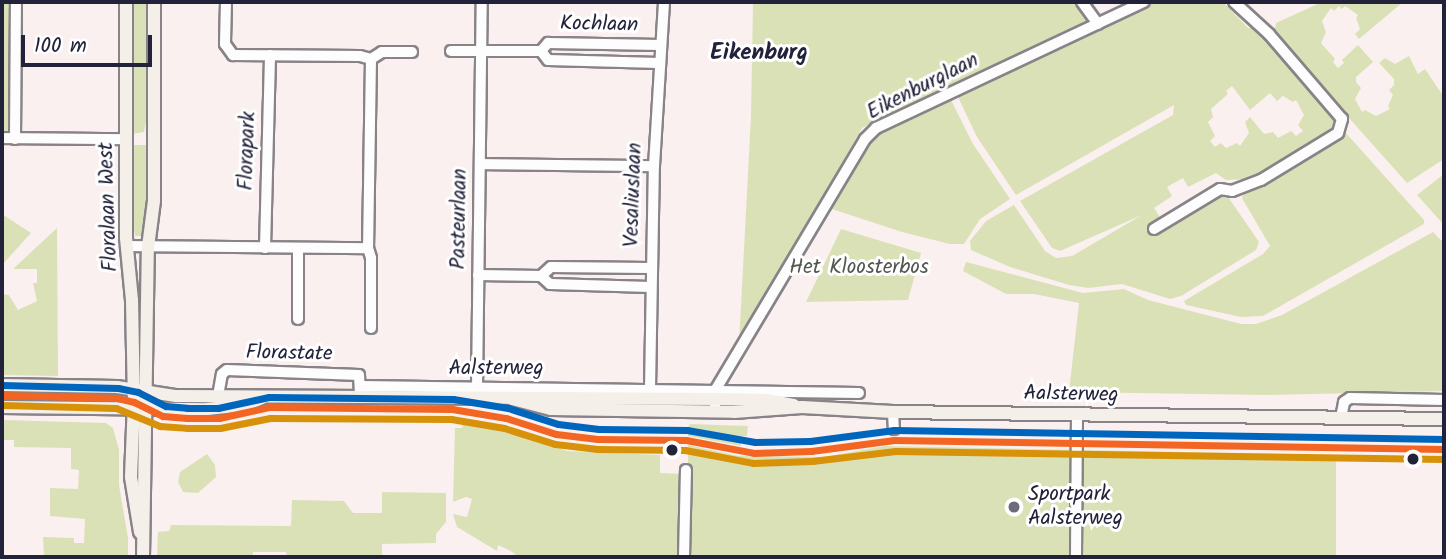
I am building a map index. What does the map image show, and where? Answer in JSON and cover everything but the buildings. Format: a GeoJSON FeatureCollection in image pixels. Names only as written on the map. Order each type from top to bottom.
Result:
{"type":"FeatureCollection","features":[{"type":"Feature","properties":{"kind":"main road","name":"Floralaan West"},"geometry":{"type":"LineString","coordinates":[[126,2],[127,246],[140,393]]}},
{"type":"Feature","properties":{"kind":"main road","name":"Floralaan West"},"geometry":{"type":"LineString","coordinates":[[143,557],[140,393],[148,247],[154,201],[154,2]]}},
{"type":"Feature","properties":{"kind":"main road","name":"Aalsterweg"},"geometry":{"type":"LineString","coordinates":[[2,385],[117,387],[140,393],[266,397],[360,391],[512,399],[551,409],[715,400],[768,411],[802,407],[893,412],[1444,419]]}},
{"type":"Feature","properties":{"kind":"main road","name":"Aalsterweg"},"geometry":{"type":"LineString","coordinates":[[2,407],[140,410],[226,408],[266,397]]}},
{"type":"Feature","properties":{"kind":"street"},"geometry":{"type":"LineString","coordinates":[[15,139],[16,2]]}},
{"type":"Feature","properties":{"kind":"street"},"geometry":{"type":"LineString","coordinates":[[226,2],[227,50],[233,55],[371,59],[383,52],[412,52]]}},
{"type":"Feature","properties":{"kind":"street","name":"Pasteurlaan"},"geometry":{"type":"LineString","coordinates":[[477,388],[482,2]]}},
{"type":"Feature","properties":{"kind":"street","name":"Vesaliuslaan"},"geometry":{"type":"LineString","coordinates":[[650,389],[650,268],[664,2]]}},
{"type":"Feature","properties":{"kind":"street"},"geometry":{"type":"LineString","coordinates":[[1082,2],[1098,24],[1144,2]]}},
{"type":"Feature","properties":{"kind":"street"},"geometry":{"type":"LineString","coordinates":[[1154,229],[1220,189],[1232,191],[1261,180],[1338,133],[1342,119],[1269,34],[1234,2]]}},
{"type":"Feature","properties":{"kind":"street","name":"Eikenburglaan"},"geometry":{"type":"LineString","coordinates":[[715,400],[765,306],[865,139],[876,128],[1098,24]]}},
{"type":"Feature","properties":{"kind":"street","name":"Kochlaan"},"geometry":{"type":"LineString","coordinates":[[481,51],[541,51],[548,43],[660,45]]}},
{"type":"Feature","properties":{"kind":"street"},"geometry":{"type":"LineString","coordinates":[[451,51],[481,51]]}},
{"type":"Feature","properties":{"kind":"street","name":"Kochlaan"},"geometry":{"type":"LineString","coordinates":[[541,51],[545,59],[551,61],[659,63]]}},
{"type":"Feature","properties":{"kind":"street","name":"Florapark"},"geometry":{"type":"LineString","coordinates":[[265,248],[270,55]]}},
{"type":"Feature","properties":{"kind":"street"},"geometry":{"type":"LineString","coordinates":[[371,59],[368,248],[372,258],[371,328]]}},
{"type":"Feature","properties":{"kind":"street"},"geometry":{"type":"LineString","coordinates":[[2,138],[126,139]]}},
{"type":"Feature","properties":{"kind":"street"},"geometry":{"type":"LineString","coordinates":[[480,164],[654,166]]}},
{"type":"Feature","properties":{"kind":"street"},"geometry":{"type":"LineString","coordinates":[[127,246],[368,248]]}},
{"type":"Feature","properties":{"kind":"street"},"geometry":{"type":"LineString","coordinates":[[298,248],[298,319]]}},
{"type":"Feature","properties":{"kind":"street"},"geometry":{"type":"LineString","coordinates":[[541,276],[551,267],[650,268]]}},
{"type":"Feature","properties":{"kind":"street"},"geometry":{"type":"LineString","coordinates":[[478,275],[541,276],[550,284],[650,287]]}},
{"type":"Feature","properties":{"kind":"street","name":"Florastate"},"geometry":{"type":"LineString","coordinates":[[218,396],[222,373],[227,370],[359,375],[360,391]]}},
{"type":"Feature","properties":{"kind":"street","name":"Aalsterweg"},"geometry":{"type":"LineString","coordinates":[[360,391],[477,388],[650,389],[715,400],[859,393]]}},
{"type":"Feature","properties":{"kind":"street"},"geometry":{"type":"LineString","coordinates":[[1341,418],[1344,402],[1350,398],[1444,400]]}},
{"type":"Feature","properties":{"kind":"street"},"geometry":{"type":"LineString","coordinates":[[893,412],[894,429]]}},
{"type":"Feature","properties":{"kind":"street"},"geometry":{"type":"LineString","coordinates":[[1076,557],[1077,414]]}},
{"type":"Feature","properties":{"kind":"street"},"geometry":{"type":"LineString","coordinates":[[684,557],[686,470]]}},
{"type":"Feature","properties":{"kind":"green space"},"geometry":{"type":"Polygon","coordinates":[[[2,2],[11,2],[11,128],[7,132],[2,132],[2,2]]]}},
{"type":"Feature","properties":{"kind":"green space"},"geometry":{"type":"Polygon","coordinates":[[[131,2],[147,2],[147,116],[144,132],[132,134],[131,2]]]}},
{"type":"Feature","properties":{"kind":"green space"},"geometry":{"type":"Polygon","coordinates":[[[753,2],[1075,2],[1088,20],[862,128],[739,344],[751,116],[753,2]]]}},
{"type":"Feature","properties":{"kind":"green space"},"geometry":{"type":"Polygon","coordinates":[[[1154,2],[1223,2],[1248,28],[1255,28],[1338,124],[1249,179],[1226,180],[1216,173],[1188,187],[1183,178],[1167,187],[1172,196],[1154,208],[1165,225],[1220,193],[1226,194],[1259,242],[1256,250],[1181,296],[1170,299],[1122,284],[1088,288],[1069,285],[1010,267],[971,250],[970,241],[986,221],[1014,205],[1045,251],[1056,258],[1072,256],[1142,215],[1060,251],[1052,248],[1020,201],[1173,115],[1174,105],[1016,195],[977,137],[957,95],[1154,2]],[[1232,86],[1226,91],[1228,94],[1211,109],[1213,117],[1208,122],[1215,136],[1210,141],[1215,147],[1221,143],[1226,148],[1237,143],[1240,146],[1249,133],[1245,122],[1250,117],[1264,134],[1273,132],[1278,138],[1291,131],[1296,136],[1303,131],[1298,125],[1304,115],[1296,100],[1293,102],[1283,96],[1277,101],[1270,93],[1250,110],[1232,86]]]}},
{"type":"Feature","properties":{"kind":"green space"},"geometry":{"type":"Polygon","coordinates":[[[1322,2],[1403,2],[1359,39],[1355,34],[1360,29],[1356,18],[1358,15],[1345,6],[1342,9],[1339,6],[1334,11],[1331,8],[1322,21],[1326,32],[1321,43],[1335,59],[1333,62],[1338,68],[1344,63],[1342,60],[1358,45],[1373,62],[1356,77],[1361,88],[1355,99],[1362,112],[1365,110],[1376,116],[1390,109],[1388,106],[1393,95],[1389,90],[1394,85],[1394,79],[1379,63],[1385,58],[1395,64],[1409,56],[1418,74],[1425,69],[1444,97],[1444,159],[1407,183],[1274,34],[1276,23],[1322,2]]]}},
{"type":"Feature","properties":{"kind":"green space"},"geometry":{"type":"Polygon","coordinates":[[[950,98],[973,144],[1010,199],[980,219],[964,244],[950,244],[902,232],[832,209],[830,205],[867,143],[879,130],[950,98]]]}},
{"type":"Feature","properties":{"kind":"green space"},"geometry":{"type":"Polygon","coordinates":[[[1345,132],[1424,220],[1424,224],[1263,316],[1241,317],[1186,305],[1184,301],[1263,254],[1270,246],[1242,198],[1244,193],[1345,132]]]}},
{"type":"Feature","properties":{"kind":"green space"},"geometry":{"type":"Polygon","coordinates":[[[133,145],[152,145],[151,200],[144,236],[135,236],[130,205],[133,145]]]}},
{"type":"Feature","properties":{"kind":"green space"},"geometry":{"type":"Polygon","coordinates":[[[1444,174],[1444,225],[1417,195],[1444,174]]]}},
{"type":"Feature","properties":{"kind":"green space"},"geometry":{"type":"Polygon","coordinates":[[[2,214],[31,233],[2,265],[2,214]]]}},
{"type":"Feature","properties":{"kind":"green space"},"geometry":{"type":"Polygon","coordinates":[[[57,228],[58,376],[2,375],[2,294],[9,295],[18,310],[37,301],[33,283],[37,283],[37,269],[13,269],[57,228]]]}},
{"type":"Feature","properties":{"kind":"green space","name":"Het Kloosterbos"},"geometry":{"type":"Polygon","coordinates":[[[841,229],[921,253],[908,300],[806,302],[841,229]]]}},
{"type":"Feature","properties":{"kind":"green space"},"geometry":{"type":"Polygon","coordinates":[[[1433,232],[1444,243],[1444,391],[1266,395],[1069,392],[1079,303],[1034,294],[1006,294],[963,271],[966,262],[1083,293],[1124,289],[1148,300],[1241,324],[1256,324],[1282,315],[1433,232]]]}},
{"type":"Feature","properties":{"kind":"green space"},"geometry":{"type":"Polygon","coordinates":[[[2,420],[106,423],[113,428],[119,450],[119,485],[128,538],[128,557],[44,557],[43,537],[74,538],[74,543],[84,543],[85,519],[50,516],[50,488],[78,489],[79,470],[71,469],[71,448],[14,447],[14,440],[2,440],[2,420]]]}},
{"type":"Feature","properties":{"kind":"green space"},"geometry":{"type":"Polygon","coordinates":[[[463,422],[502,428],[567,451],[660,455],[660,473],[681,474],[680,557],[515,557],[509,550],[498,545],[497,551],[457,527],[453,514],[467,517],[472,499],[466,497],[453,502],[455,428],[462,428],[463,422]]]}},
{"type":"Feature","properties":{"kind":"green space"},"geometry":{"type":"Polygon","coordinates":[[[690,424],[748,426],[747,436],[741,436],[741,446],[688,436],[688,433],[692,432],[692,429],[688,428],[690,424]]]}},
{"type":"Feature","properties":{"kind":"green space","name":"Sportpark Aalsterweg"},"geometry":{"type":"Polygon","coordinates":[[[688,445],[739,456],[825,457],[884,446],[1336,455],[1336,557],[689,557],[689,540],[692,540],[692,468],[688,464],[688,445]]]}},
{"type":"Feature","properties":{"kind":"green space"},"geometry":{"type":"Polygon","coordinates":[[[207,454],[215,465],[216,477],[198,493],[183,492],[178,482],[180,472],[207,454]]]}},
{"type":"Feature","properties":{"kind":"green space"},"geometry":{"type":"Polygon","coordinates":[[[382,492],[446,493],[446,522],[436,534],[436,543],[382,544],[382,557],[287,557],[286,552],[253,552],[253,557],[157,557],[158,532],[169,531],[171,525],[291,526],[292,500],[344,501],[353,513],[382,513],[382,492]]]}},
{"type":"Feature","properties":{"kind":"transit line"},"geometry":{"type":"LineString","coordinates":[[2,385],[118,388],[138,392],[166,406],[187,408],[218,408],[269,397],[453,399],[508,408],[558,424],[599,429],[687,430],[755,442],[810,441],[894,430],[1444,439]]}},
{"type":"Feature","properties":{"kind":"transit line"},"geometry":{"type":"LineString","coordinates":[[2,395],[117,398],[134,402],[163,416],[187,418],[219,418],[269,407],[452,409],[506,418],[556,434],[598,439],[686,440],[754,453],[811,451],[894,440],[1444,449]]}},
{"type":"Feature","properties":{"kind":"transit line"},"geometry":{"type":"LineString","coordinates":[[2,405],[116,408],[160,426],[187,428],[220,428],[270,418],[451,419],[504,428],[555,444],[598,449],[685,450],[753,463],[812,461],[895,451],[1444,459]]}},
{"type":"Feature","properties":{"kind":"place","name":"Sportpark Aalsterweg"},"geometry":{"type":"Point","coordinates":[1014,507]}},
{"type":"Feature","properties":{"kind":"district","name":"Eikenburg"},"geometry":{"type":"Point","coordinates":[759,53]}}]}
